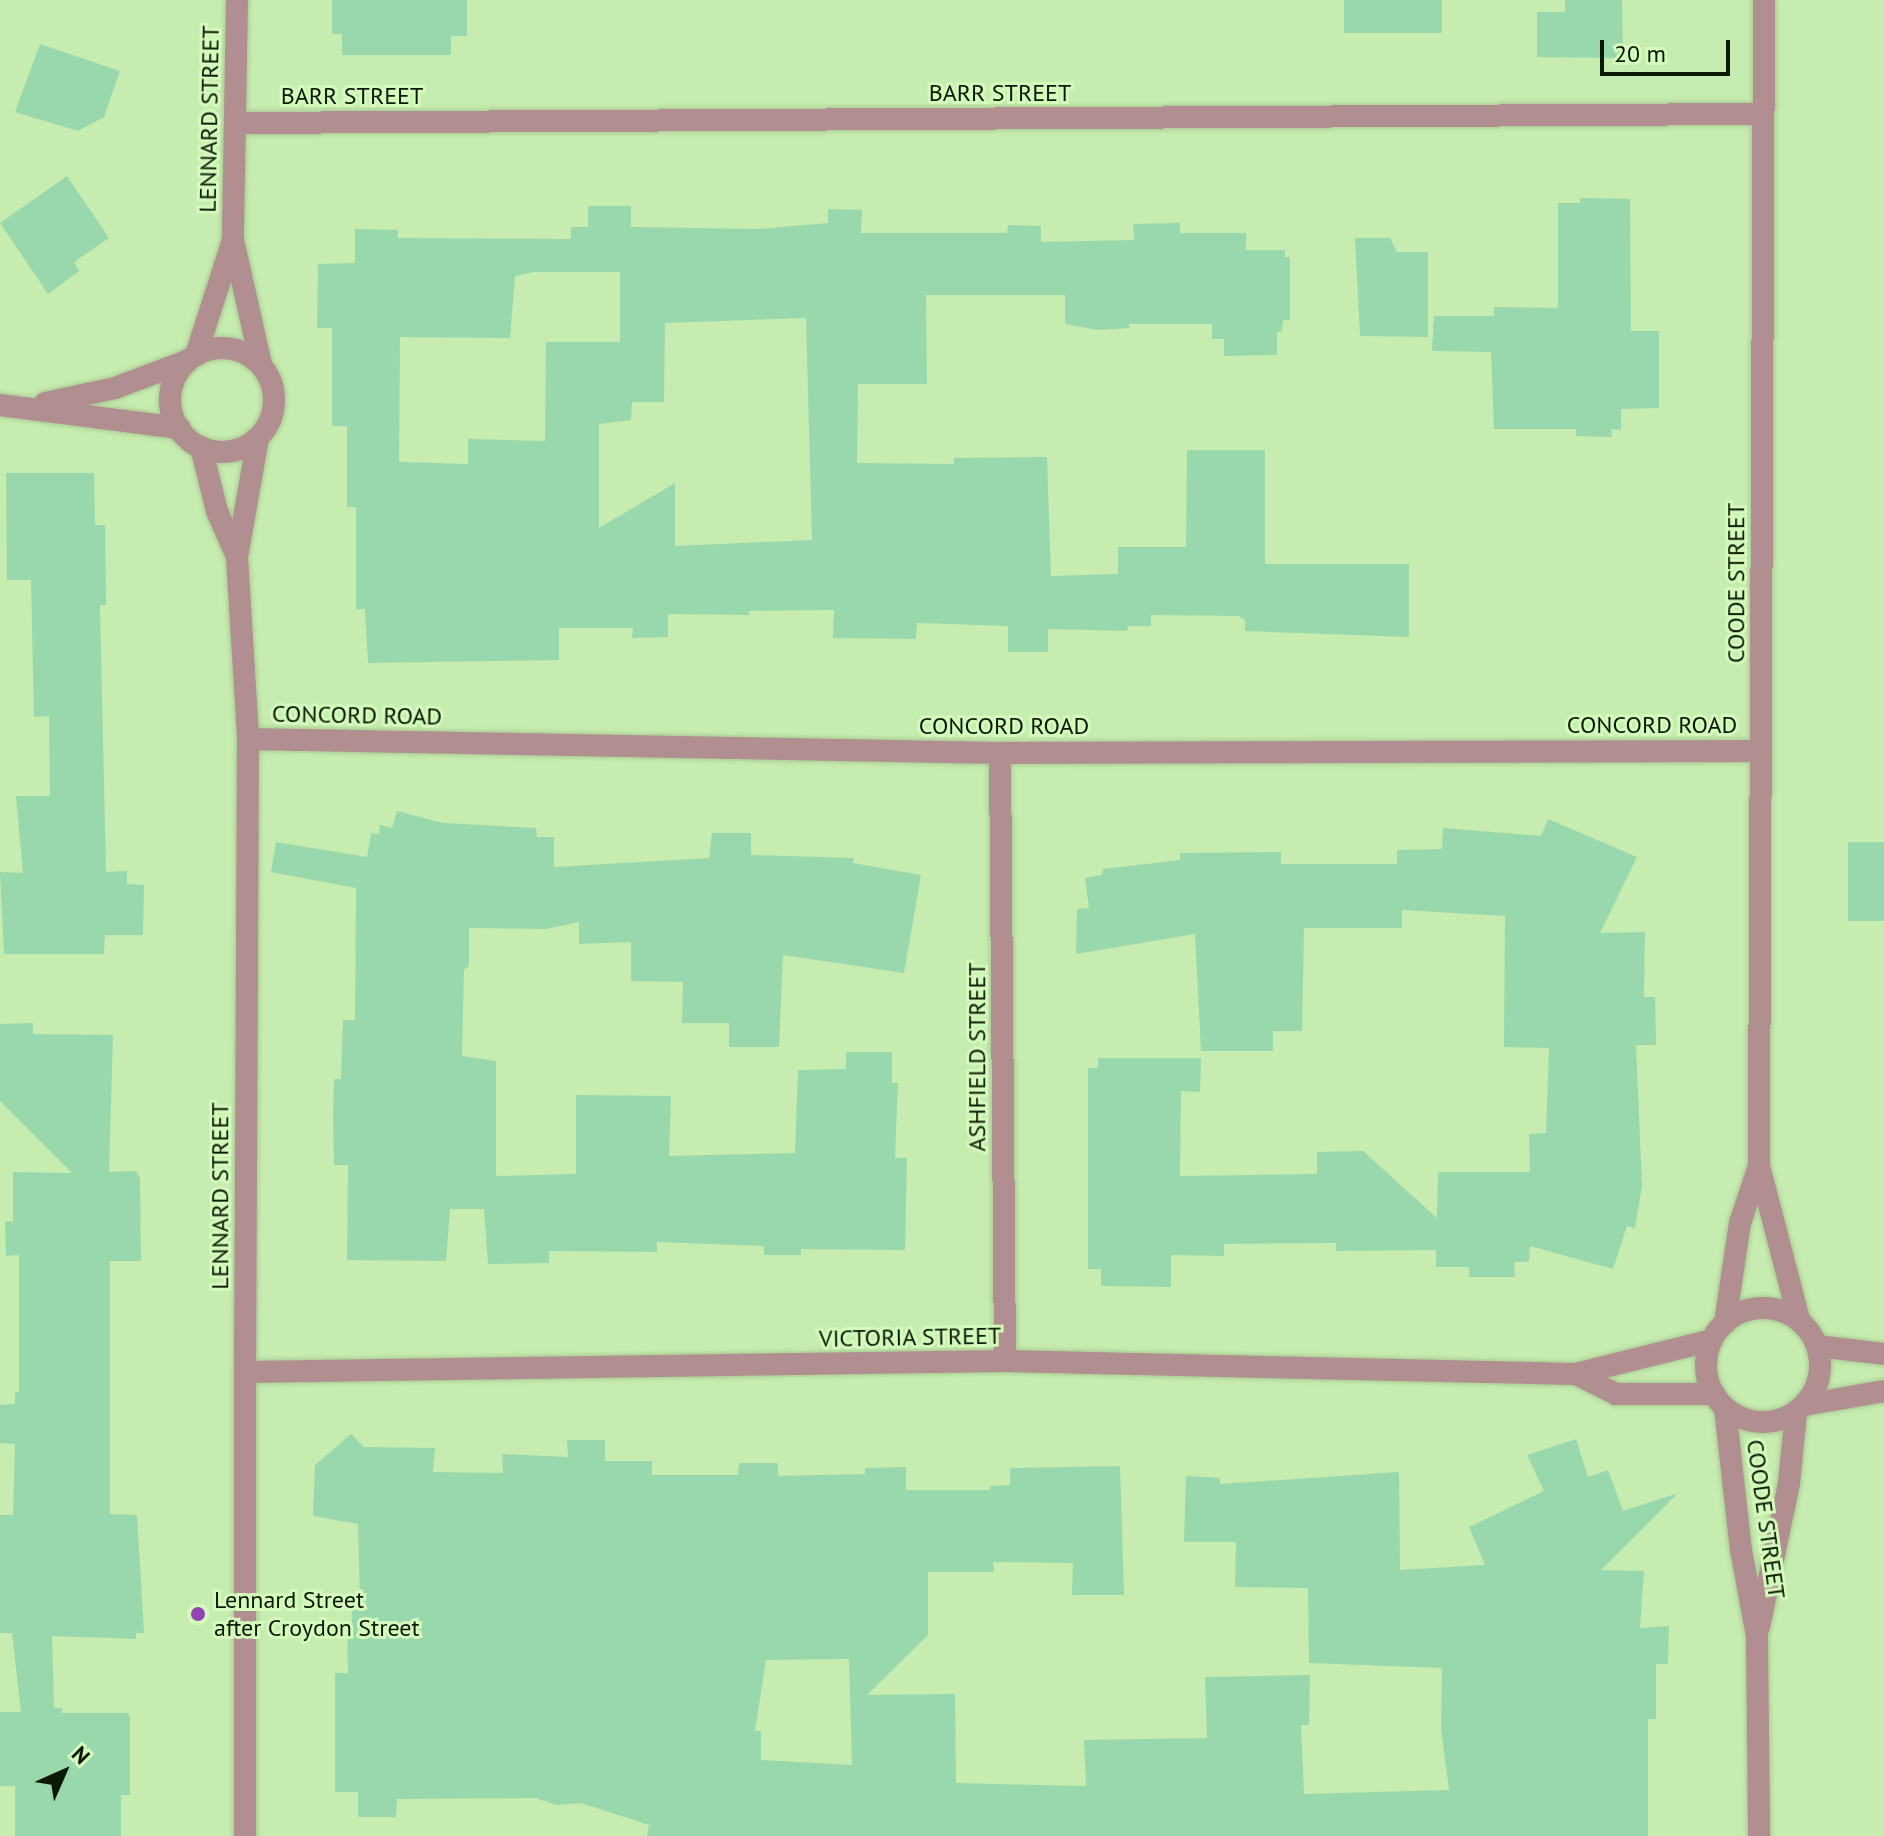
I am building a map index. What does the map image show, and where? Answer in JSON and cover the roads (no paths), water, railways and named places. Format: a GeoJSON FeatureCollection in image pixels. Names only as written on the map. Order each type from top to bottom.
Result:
{"type":"FeatureCollection","features":[{"type":"Feature","properties":{"kind":"street","name":"LENNARD STREET"},"geometry":{"type":"LineString","coordinates":[[237,0],[233,240],[261,364],[275,401],[270,421],[258,438],[237,557],[248,739],[245,1836]]}},
{"type":"Feature","properties":{"kind":"street","name":"COODE STREET"},"geometry":{"type":"LineString","coordinates":[[1764,0],[1759,1166],[1799,1320]]}},
{"type":"Feature","properties":{"kind":"street","name":"BARR STREET"},"geometry":{"type":"LineString","coordinates":[[237,123],[1763,114]]}},
{"type":"Feature","properties":{"kind":"street","name":"LENNARD STREET"},"geometry":{"type":"LineString","coordinates":[[180,428],[170,398],[175,378],[191,358],[233,240]]}},
{"type":"Feature","properties":{"kind":"street"},"geometry":{"type":"LineString","coordinates":[[33,405],[115,388],[224,347],[261,364]]}},
{"type":"Feature","properties":{"kind":"street"},"geometry":{"type":"LineString","coordinates":[[0,405],[33,405],[180,428],[201,447],[220,452],[258,438]]}},
{"type":"Feature","properties":{"kind":"street","name":"LENNARD STREET"},"geometry":{"type":"LineString","coordinates":[[201,447],[217,511],[237,557]]}},
{"type":"Feature","properties":{"kind":"street","name":"CONCORD ROAD"},"geometry":{"type":"LineString","coordinates":[[248,739],[1000,753],[1761,751]]}},
{"type":"Feature","properties":{"kind":"street","name":"ASHFIELD STREET"},"geometry":{"type":"LineString","coordinates":[[1000,753],[1005,1361]]}},
{"type":"Feature","properties":{"kind":"street","name":"COODE STREET"},"geometry":{"type":"LineString","coordinates":[[1718,1331],[1740,1223],[1759,1166]]}},
{"type":"Feature","properties":{"kind":"street"},"geometry":{"type":"LineString","coordinates":[[1800,1409],[1820,1378],[1817,1346],[1799,1320],[1785,1312],[1753,1309],[1718,1331],[1707,1376],[1720,1401],[1760,1422],[1800,1409],[1884,1391]]}},
{"type":"Feature","properties":{"kind":"street","name":"VICTORIA STREET"},"geometry":{"type":"LineString","coordinates":[[245,1372],[1005,1361],[1576,1374],[1718,1331]]}},
{"type":"Feature","properties":{"kind":"street"},"geometry":{"type":"LineString","coordinates":[[1817,1346],[1884,1354]]}},
{"type":"Feature","properties":{"kind":"street","name":"VICTORIA STREET"},"geometry":{"type":"LineString","coordinates":[[1576,1374],[1616,1394],[1720,1401]]}},
{"type":"Feature","properties":{"kind":"street","name":"COODE STREET"},"geometry":{"type":"LineString","coordinates":[[1720,1401],[1741,1550],[1757,1636],[1759,1836]]}},
{"type":"Feature","properties":{"kind":"street","name":"COODE STREET"},"geometry":{"type":"LineString","coordinates":[[1757,1636],[1789,1483],[1800,1409]]}},
{"type":"Feature","properties":{"kind":"place","name":"Lennard Street after Croydon Street"},"geometry":{"type":"Point","coordinates":[198,1614]}}]}
